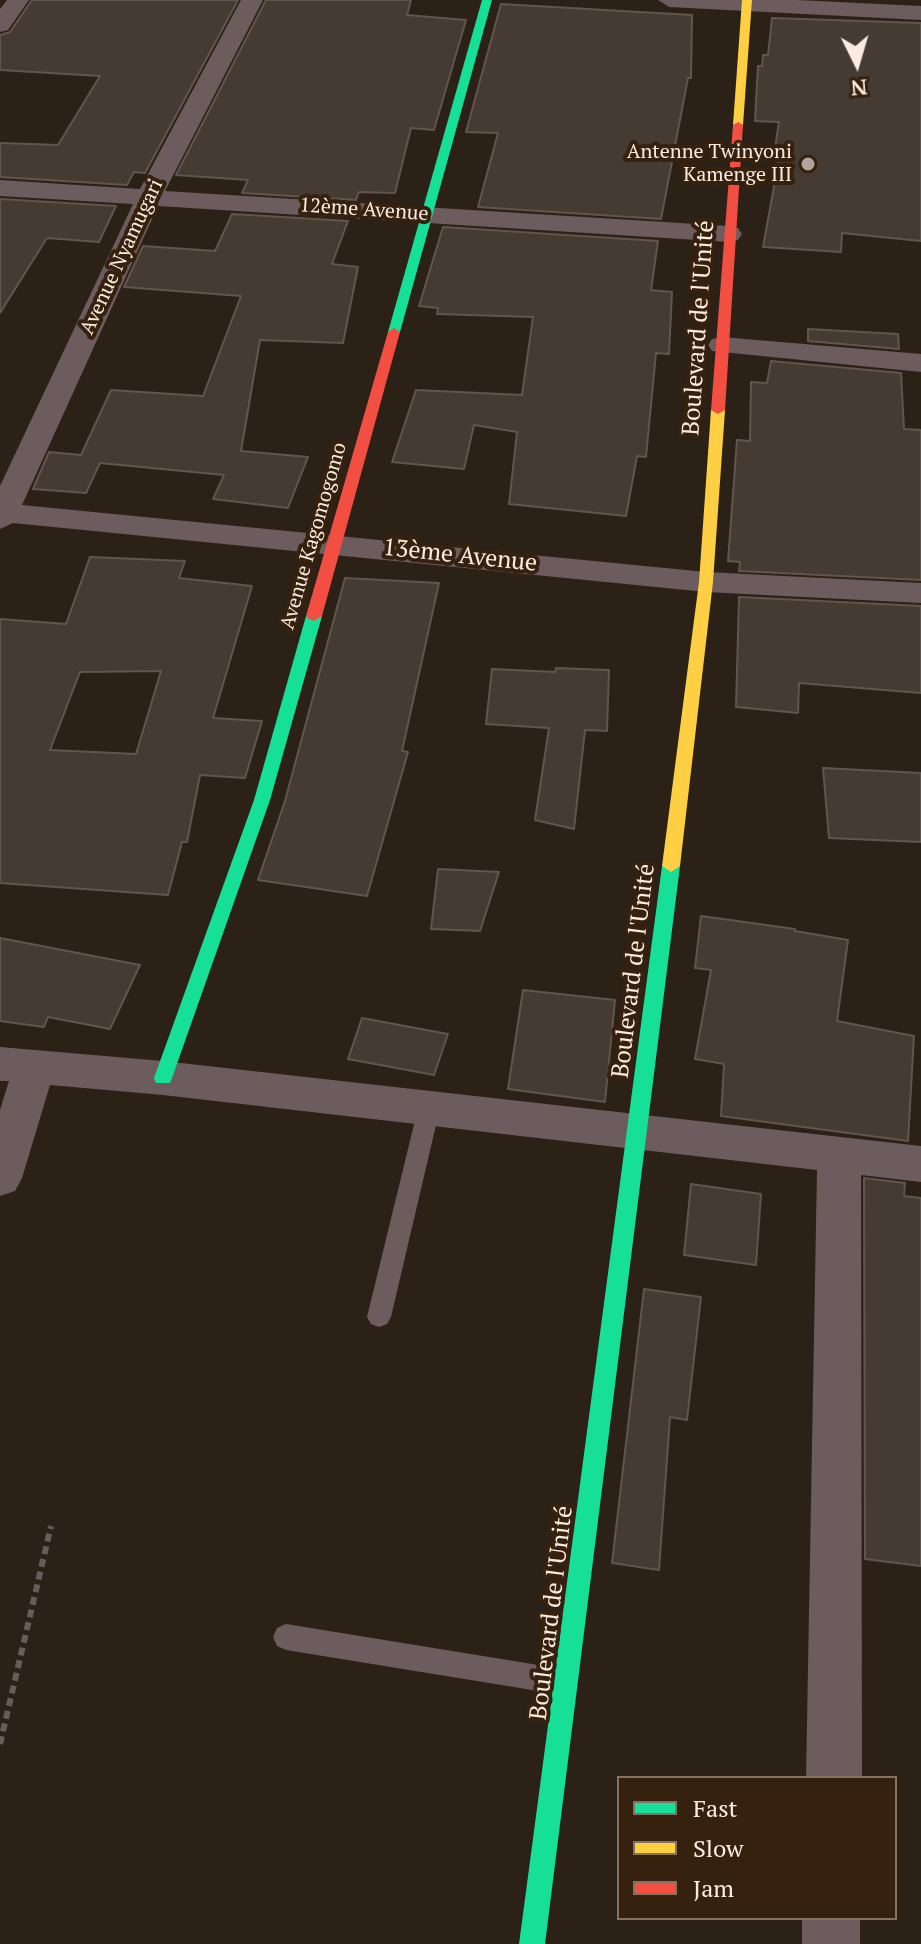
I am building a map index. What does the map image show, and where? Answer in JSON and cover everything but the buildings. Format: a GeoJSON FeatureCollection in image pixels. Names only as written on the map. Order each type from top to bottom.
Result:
{"type":"FeatureCollection","features":[{"type":"Feature","properties":{"kind":"street"},"geometry":{"type":"LineString","coordinates":[[0,25],[18,0]]}},
{"type":"Feature","properties":{"kind":"street","name":"Avenue Nyamugari"},"geometry":{"type":"LineString","coordinates":[[1,514],[150,195],[252,0]]}},
{"type":"Feature","properties":{"kind":"street","name":"Avenue Kagomogomo"},"geometry":{"type":"LineString","coordinates":[[163,1078],[262,800],[487,0]]}},
{"type":"Feature","properties":{"kind":"street"},"geometry":{"type":"LineString","coordinates":[[669,0],[921,13]]}},
{"type":"Feature","properties":{"kind":"street","name":"Boulevard de l'Unité"},"geometry":{"type":"LineString","coordinates":[[532,1944],[706,582],[746,2]]}},
{"type":"Feature","properties":{"kind":"street","name":"12ème Avenue"},"geometry":{"type":"LineString","coordinates":[[0,188],[150,195],[729,234]]}},
{"type":"Feature","properties":{"kind":"street"},"geometry":{"type":"LineString","coordinates":[[722,345],[921,363]]}},
{"type":"Feature","properties":{"kind":"street","name":"13ème Avenue"},"geometry":{"type":"LineString","coordinates":[[1,514],[335,543],[706,582],[921,593]]}},
{"type":"Feature","properties":{"kind":"street"},"geometry":{"type":"LineString","coordinates":[[0,1178],[18,1065],[163,1078],[921,1164]]}},
{"type":"Feature","properties":{"kind":"street"},"geometry":{"type":"LineString","coordinates":[[834,1776],[839,1155]]}},
{"type":"Feature","properties":{"kind":"street"},"geometry":{"type":"LineString","coordinates":[[831,1920],[831,1944]]}},
{"type":"Feature","properties":{"kind":"lane"},"geometry":{"type":"LineString","coordinates":[[379,1317],[429,1108]]}},
{"type":"Feature","properties":{"kind":"lane"},"geometry":{"type":"LineString","coordinates":[[286,1637],[567,1683]]}},
{"type":"Feature","properties":{"kind":"path"},"geometry":{"type":"LineString","coordinates":[[0,1744],[51,1526]]}},
{"type":"Feature","properties":{"kind":"traffic: fast"},"geometry":{"type":"LineString","coordinates":[[394,332],[487,0]]}},
{"type":"Feature","properties":{"kind":"traffic: fast"},"geometry":{"type":"LineString","coordinates":[[163,1078],[262,800],[314,616]]}},
{"type":"Feature","properties":{"kind":"traffic: fast"},"geometry":{"type":"LineString","coordinates":[[532,1944],[671,866]]}},
{"type":"Feature","properties":{"kind":"traffic: slow"},"geometry":{"type":"LineString","coordinates":[[738,125],[747,0]]}},
{"type":"Feature","properties":{"kind":"traffic: slow"},"geometry":{"type":"LineString","coordinates":[[671,866],[706,582],[718,410]]}},
{"type":"Feature","properties":{"kind":"traffic: jam"},"geometry":{"type":"LineString","coordinates":[[718,410],[738,125]]}},
{"type":"Feature","properties":{"kind":"traffic: jam"},"geometry":{"type":"LineString","coordinates":[[314,616],[394,332]]}},
{"type":"Feature","properties":{"kind":"place","name":"Antenne Twinyoni Kamenge III"},"geometry":{"type":"Point","coordinates":[808,164]}}]}
